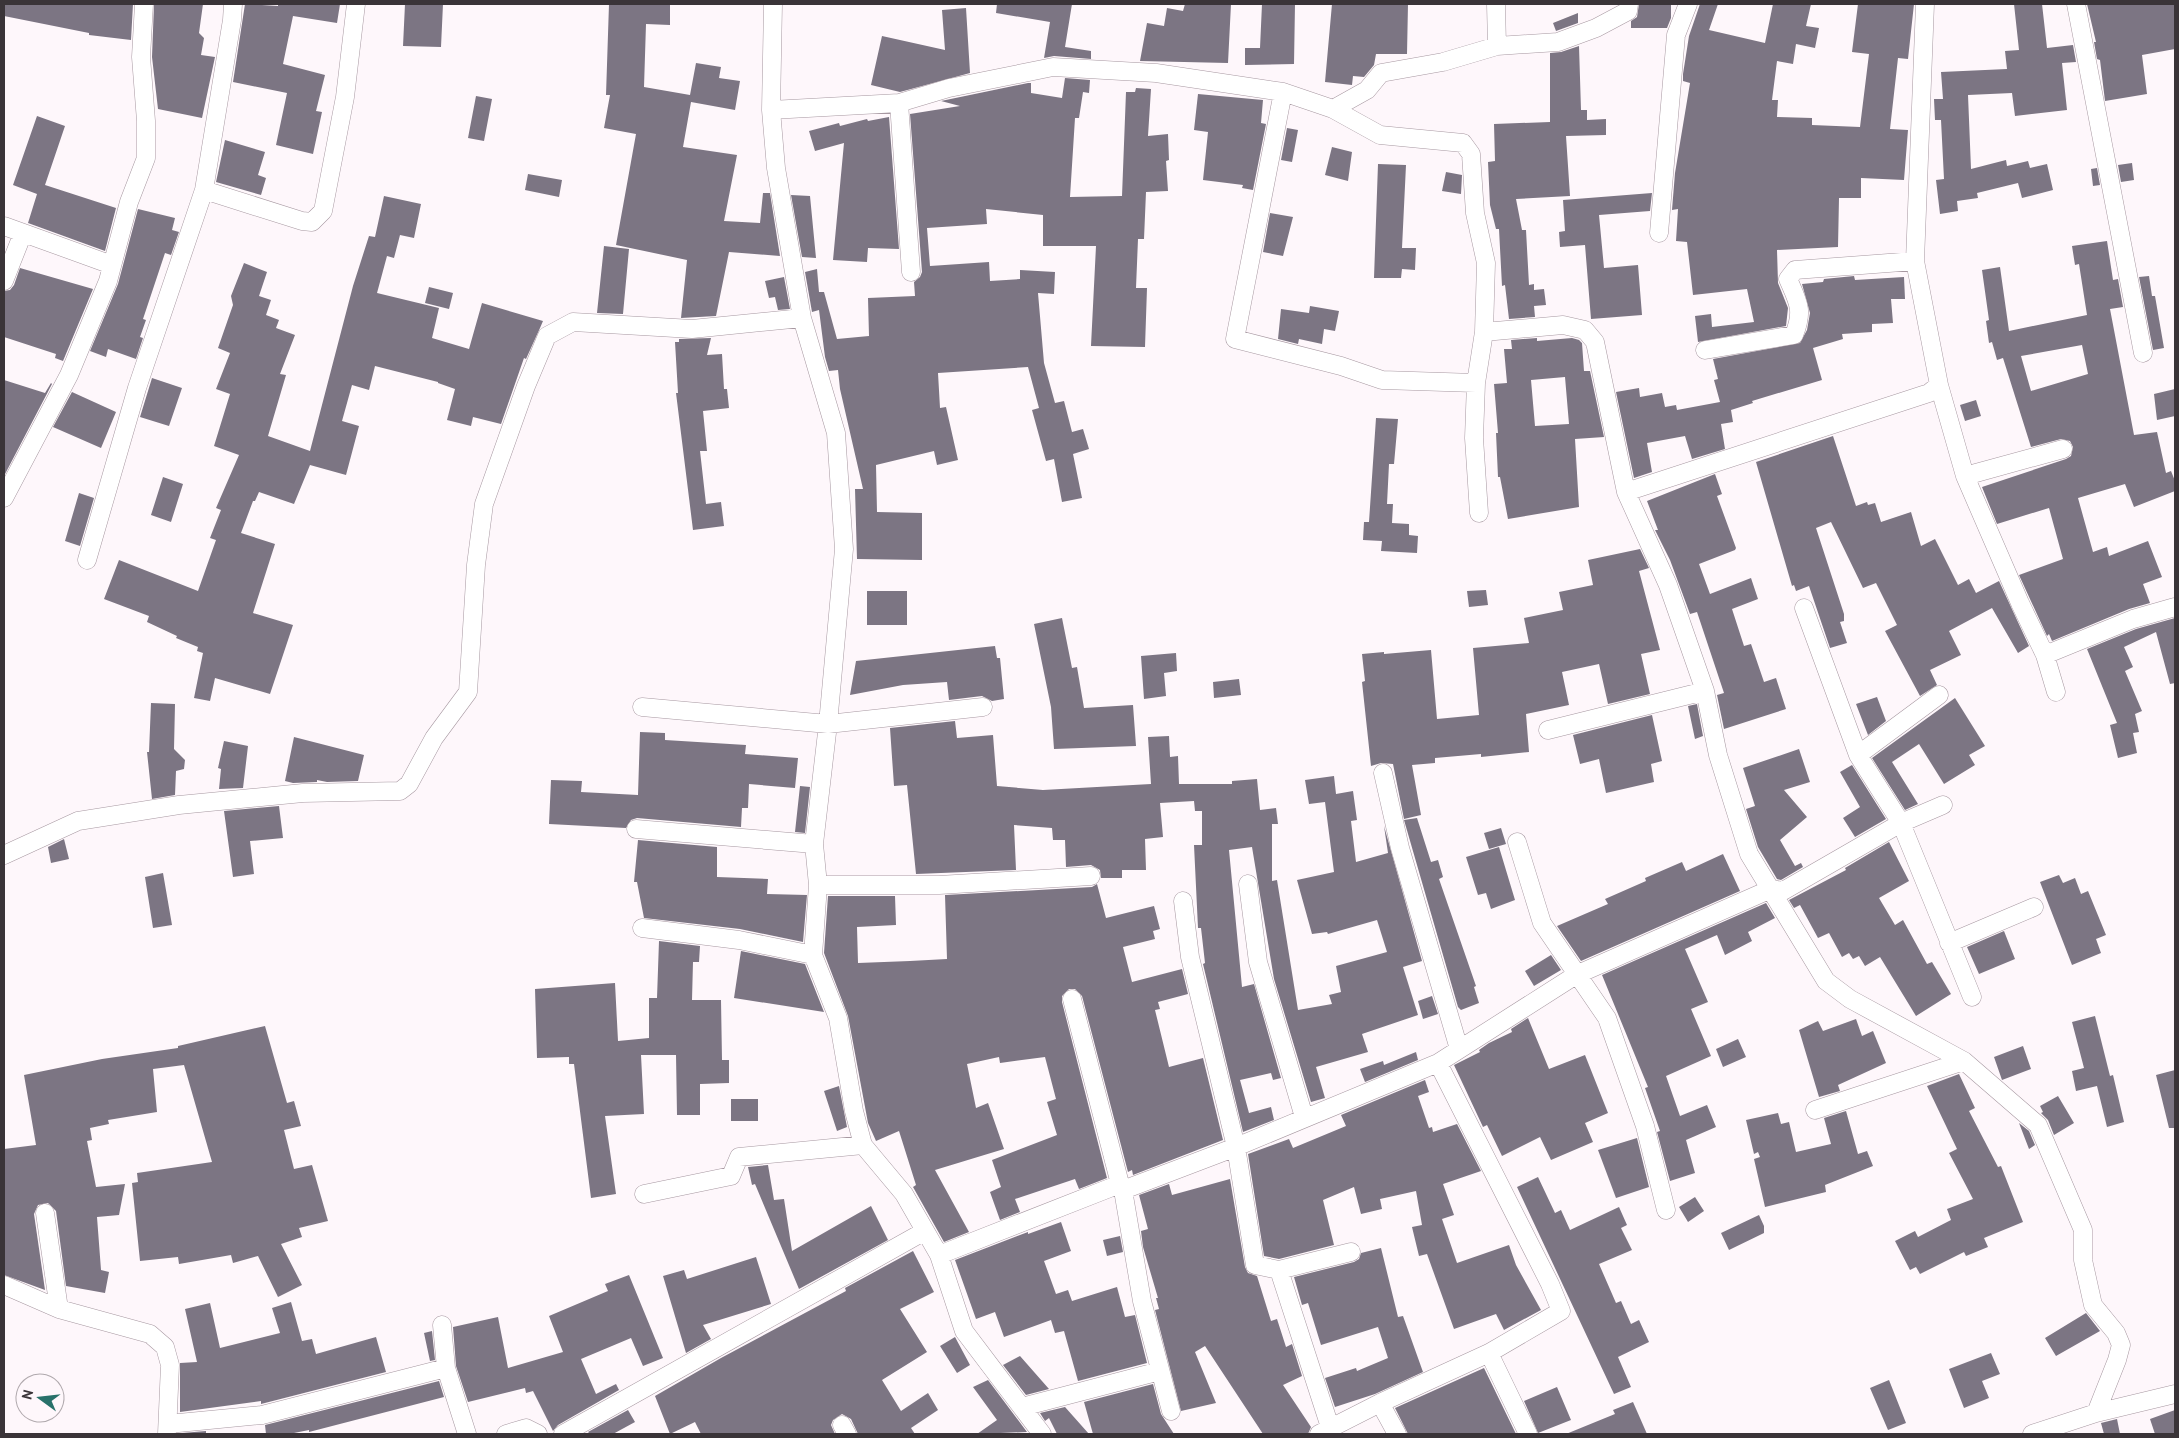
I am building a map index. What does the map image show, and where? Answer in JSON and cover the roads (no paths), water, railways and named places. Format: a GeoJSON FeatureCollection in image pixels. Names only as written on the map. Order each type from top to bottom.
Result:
{"type":"FeatureCollection","features":[{"type":"Feature","properties":{"kind":"street"},"geometry":{"type":"LineString","coordinates":[[4,498],[69,375],[108,281],[129,202],[146,158],[146,121],[141,57],[144,4]]}},
{"type":"Feature","properties":{"kind":"street"},"geometry":{"type":"LineString","coordinates":[[87,560],[137,388],[204,190],[233,4]]}},
{"type":"Feature","properties":{"kind":"street"},"geometry":{"type":"LineString","coordinates":[[204,190],[302,220],[312,222],[318,219],[323,211],[345,97],[356,4]]}},
{"type":"Feature","properties":{"kind":"street"},"geometry":{"type":"LineString","coordinates":[[773,4],[771,110],[776,168],[802,318],[836,433],[844,548],[828,724],[814,844],[818,884],[813,955],[838,1018],[854,1111],[863,1145],[904,1194],[939,1255],[964,1331],[1042,1434]]}},
{"type":"Feature","properties":{"kind":"street"},"geometry":{"type":"LineString","coordinates":[[1496,4],[1497,46]]}},
{"type":"Feature","properties":{"kind":"street"},"geometry":{"type":"LineString","coordinates":[[1333,109],[1368,90],[1381,73],[1443,62],[1497,46],[1558,42],[1596,28],[1628,11],[1629,4]]}},
{"type":"Feature","properties":{"kind":"street"},"geometry":{"type":"LineString","coordinates":[[1659,233],[1676,35],[1688,4]]}},
{"type":"Feature","properties":{"kind":"street"},"geometry":{"type":"LineString","coordinates":[[1925,4],[1915,261],[1939,385],[1965,476],[2020,603],[2046,655],[2056,692]]}},
{"type":"Feature","properties":{"kind":"street"},"geometry":{"type":"LineString","coordinates":[[2076,4],[2143,353]]}},
{"type":"Feature","properties":{"kind":"street"},"geometry":{"type":"LineString","coordinates":[[771,110],[899,102],[948,88],[1053,67],[1156,73],[1283,92],[1333,109],[1380,135],[1463,143],[1471,154],[1475,213],[1486,263],[1484,332],[1476,383],[1474,438],[1479,513]]}},
{"type":"Feature","properties":{"kind":"street"},"geometry":{"type":"LineString","coordinates":[[1283,92],[1235,339],[1341,366],[1382,380],[1476,383]]}},
{"type":"Feature","properties":{"kind":"street"},"geometry":{"type":"LineString","coordinates":[[899,102],[910,272]]}},
{"type":"Feature","properties":{"kind":"street"},"geometry":{"type":"LineString","coordinates":[[4,226],[112,265]]}},
{"type":"Feature","properties":{"kind":"street"},"geometry":{"type":"LineString","coordinates":[[4,281],[23,233]]}},
{"type":"Feature","properties":{"kind":"street"},"geometry":{"type":"LineString","coordinates":[[1705,350],[1794,335],[1801,318],[1798,301],[1788,279],[1795,270],[1915,261]]}},
{"type":"Feature","properties":{"kind":"street"},"geometry":{"type":"LineString","coordinates":[[4,855],[78,821],[152,809],[303,793],[400,791],[409,784],[434,738],[468,692],[476,565],[484,504],[526,386],[547,336],[573,322],[692,329],[802,318]]}},
{"type":"Feature","properties":{"kind":"street"},"geometry":{"type":"LineString","coordinates":[[1484,332],[1562,325],[1585,330],[1595,342],[1626,492],[1668,585],[1705,691],[1718,755],[1749,854],[1826,981],[1850,999],[1964,1061],[2038,1125],[2083,1230],[2083,1260],[2093,1305],[2116,1334],[2121,1345],[2096,1413]]}},
{"type":"Feature","properties":{"kind":"street"},"geometry":{"type":"LineString","coordinates":[[1626,492],[1929,393],[1939,385]]}},
{"type":"Feature","properties":{"kind":"street"},"geometry":{"type":"LineString","coordinates":[[1965,476],[2063,449]]}},
{"type":"Feature","properties":{"kind":"street"},"geometry":{"type":"LineString","coordinates":[[2046,655],[2133,619],[2175,607]]}},
{"type":"Feature","properties":{"kind":"street"},"geometry":{"type":"LineString","coordinates":[[1804,608],[1858,755],[1901,823],[1972,997]]}},
{"type":"Feature","properties":{"kind":"street"},"geometry":{"type":"LineString","coordinates":[[1548,730],[1705,691]]}},
{"type":"Feature","properties":{"kind":"street"},"geometry":{"type":"LineString","coordinates":[[1858,755],[1939,695]]}},
{"type":"Feature","properties":{"kind":"street"},"geometry":{"type":"LineString","coordinates":[[642,706],[828,724],[983,707]]}},
{"type":"Feature","properties":{"kind":"street"},"geometry":{"type":"LineString","coordinates":[[1384,772],[1400,848],[1459,1049]]}},
{"type":"Feature","properties":{"kind":"street"},"geometry":{"type":"LineString","coordinates":[[939,1255],[1121,1187],[1236,1147],[1304,1117],[1438,1063],[1576,975],[1771,889],[1783,891],[1901,823],[1943,805]]}},
{"type":"Feature","properties":{"kind":"street"},"geometry":{"type":"LineString","coordinates":[[636,829],[814,844]]}},
{"type":"Feature","properties":{"kind":"street"},"geometry":{"type":"LineString","coordinates":[[1518,842],[1542,923],[1607,1018],[1644,1126],[1666,1210]]}},
{"type":"Feature","properties":{"kind":"street"},"geometry":{"type":"LineString","coordinates":[[818,884],[939,885],[1091,876]]}},
{"type":"Feature","properties":{"kind":"street"},"geometry":{"type":"LineString","coordinates":[[1248,884],[1258,962],[1304,1117]]}},
{"type":"Feature","properties":{"kind":"street"},"geometry":{"type":"LineString","coordinates":[[1183,901],[1190,957],[1236,1147],[1255,1265],[1279,1270],[1351,1252]]}},
{"type":"Feature","properties":{"kind":"street"},"geometry":{"type":"LineString","coordinates":[[1949,944],[2034,907]]}},
{"type":"Feature","properties":{"kind":"street"},"geometry":{"type":"LineString","coordinates":[[642,928],[738,940],[813,955]]}},
{"type":"Feature","properties":{"kind":"street"},"geometry":{"type":"LineString","coordinates":[[1072,999],[1121,1187],[1142,1301],[1171,1411]]}},
{"type":"Feature","properties":{"kind":"street"},"geometry":{"type":"LineString","coordinates":[[1815,1110],[1964,1061]]}},
{"type":"Feature","properties":{"kind":"street"},"geometry":{"type":"LineString","coordinates":[[1279,1270],[1324,1431],[1489,1353],[1561,1312],[1550,1284],[1438,1063]]}},
{"type":"Feature","properties":{"kind":"street"},"geometry":{"type":"LineString","coordinates":[[644,1194],[731,1176],[739,1157],[863,1145]]}},
{"type":"Feature","properties":{"kind":"street"},"geometry":{"type":"LineString","coordinates":[[45,1213],[59,1309]]}},
{"type":"Feature","properties":{"kind":"street"},"geometry":{"type":"LineString","coordinates":[[563,1434],[925,1231]]}},
{"type":"Feature","properties":{"kind":"street"},"geometry":{"type":"LineString","coordinates":[[4,1285],[59,1309],[150,1334],[165,1347],[170,1365],[167,1429],[262,1415],[446,1368]]}},
{"type":"Feature","properties":{"kind":"street"},"geometry":{"type":"LineString","coordinates":[[442,1325],[446,1368],[468,1434]]}},
{"type":"Feature","properties":{"kind":"street"},"geometry":{"type":"LineString","coordinates":[[1489,1353],[1528,1434]]}},
{"type":"Feature","properties":{"kind":"street"},"geometry":{"type":"LineString","coordinates":[[1022,1407],[1160,1371]]}},
{"type":"Feature","properties":{"kind":"street"},"geometry":{"type":"LineString","coordinates":[[2032,1434],[2081,1426],[2096,1413],[2175,1394]]}},
{"type":"Feature","properties":{"kind":"street"},"geometry":{"type":"LineString","coordinates":[[1380,1403],[1397,1434]]}},
{"type":"Feature","properties":{"kind":"street"},"geometry":{"type":"LineString","coordinates":[[506,1434],[526,1428],[538,1434]]}}]}
